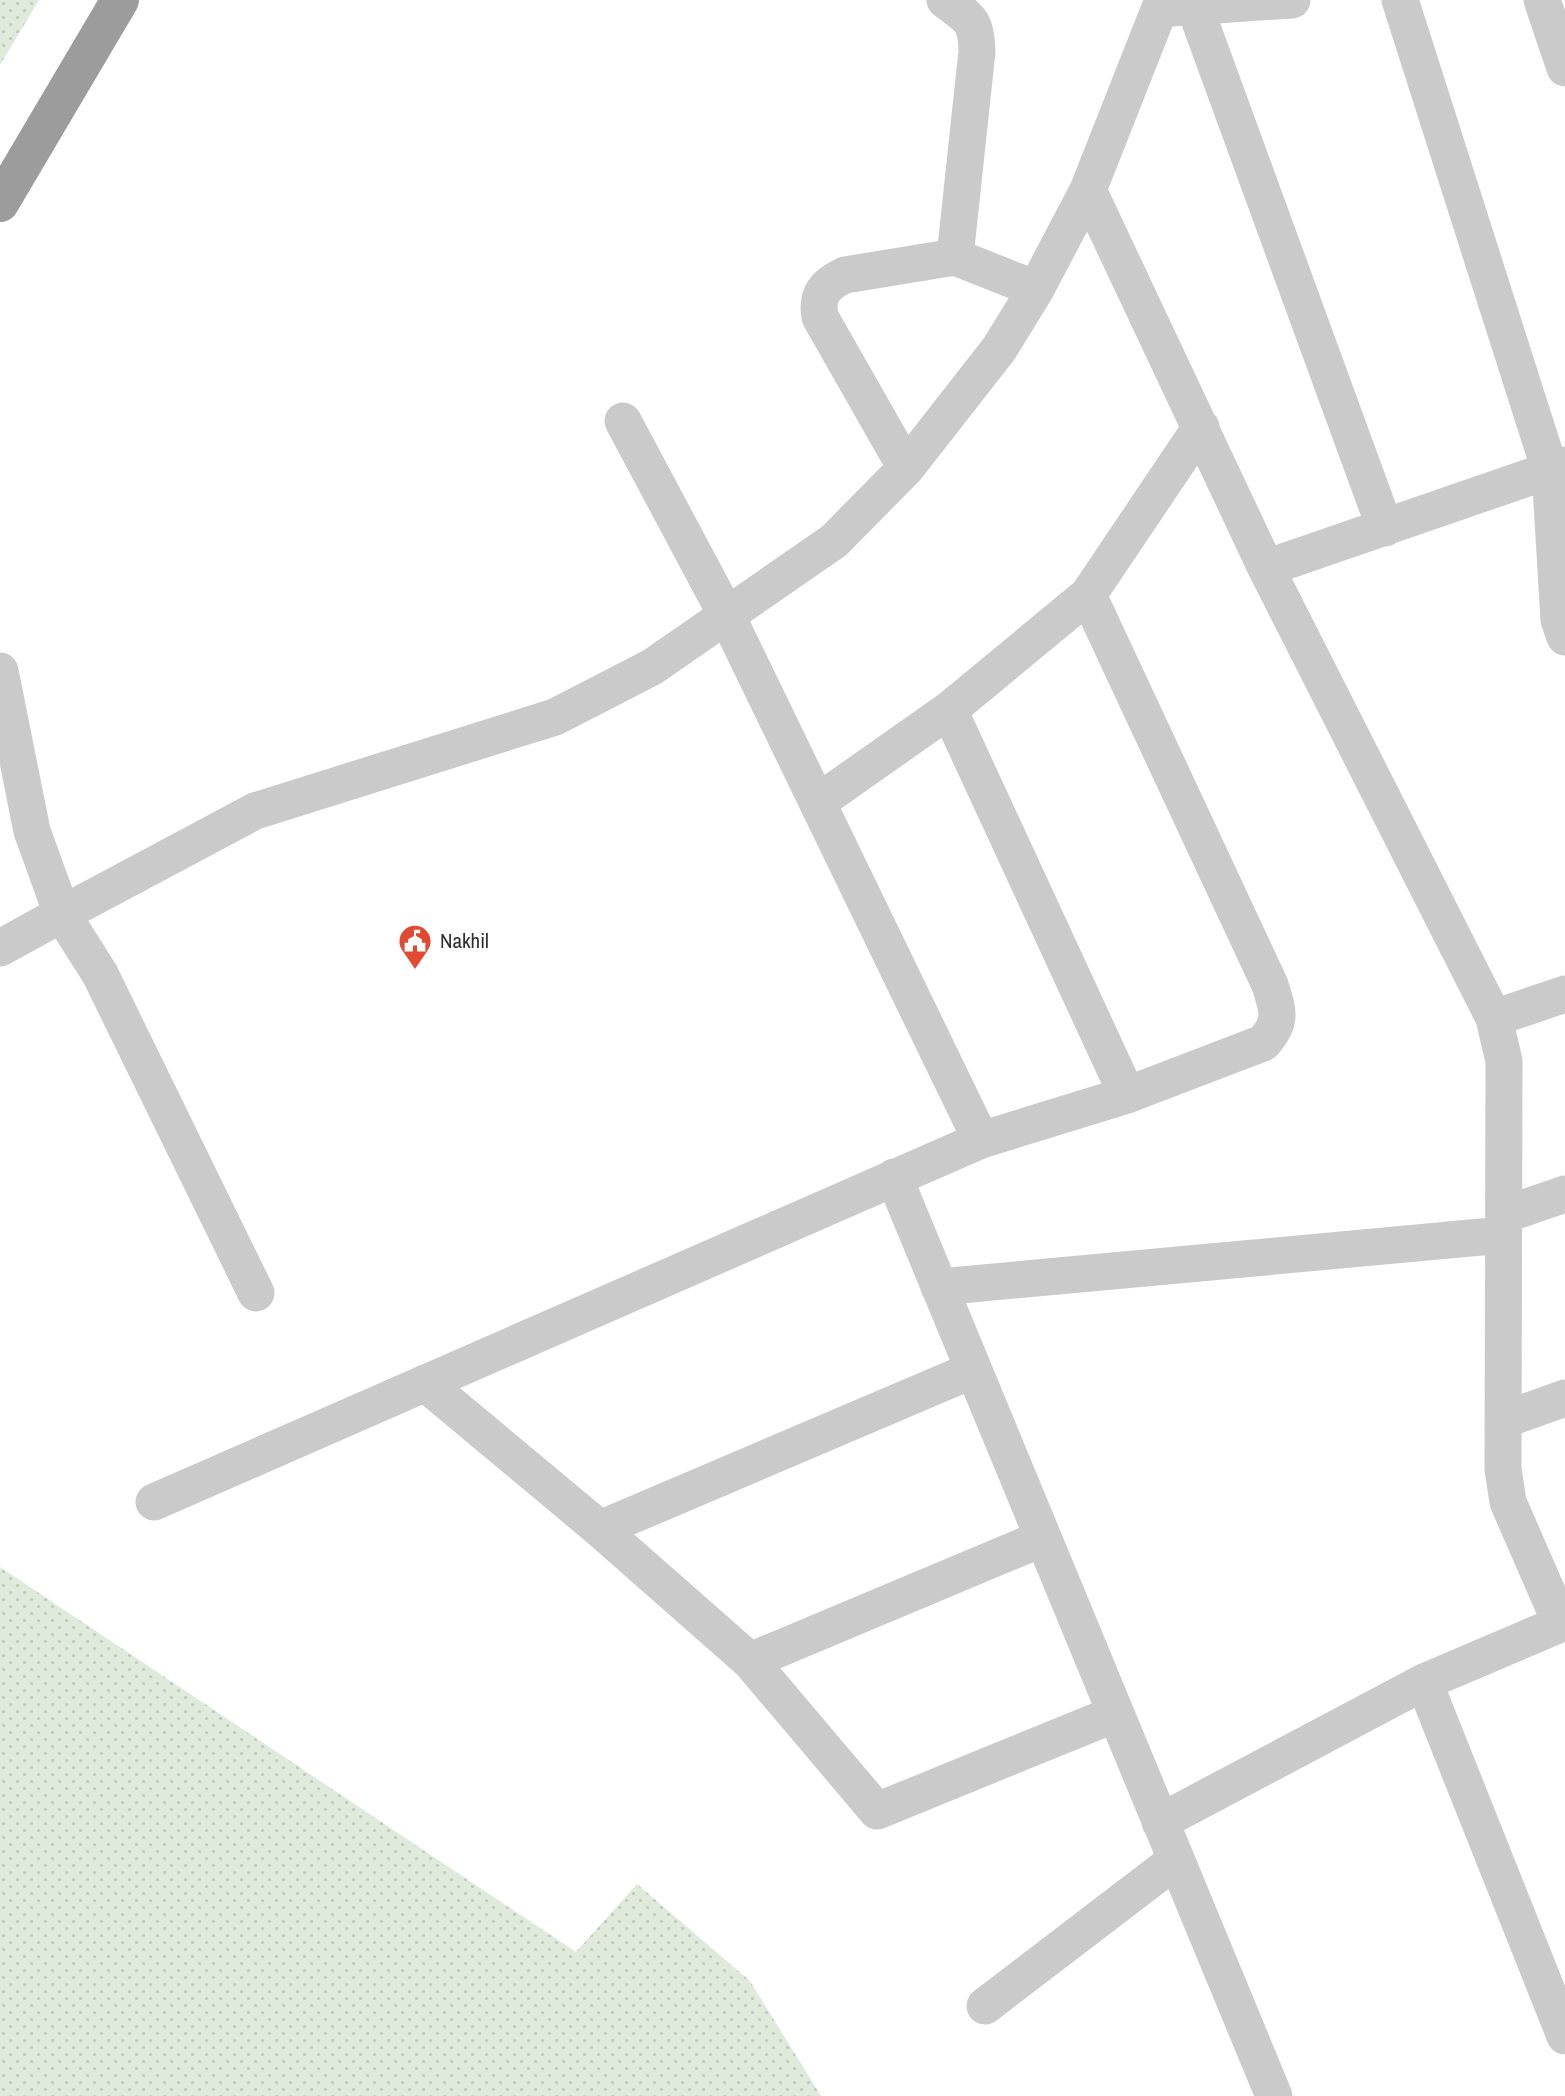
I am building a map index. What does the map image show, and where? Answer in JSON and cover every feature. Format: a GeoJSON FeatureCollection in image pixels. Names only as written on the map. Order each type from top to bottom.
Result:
{"type":"FeatureCollection","features":[{"type":"Feature","properties":{"kind":"highway"},"geometry":{"type":"LineString","coordinates":[[0,203],[120,0]]}},
{"type":"Feature","properties":{"kind":"street"},"geometry":{"type":"LineString","coordinates":[[945,0],[972,21],[977,51],[955,257]]}},
{"type":"Feature","properties":{"kind":"street"},"geometry":{"type":"LineString","coordinates":[[1173,6],[1292,0]]}},
{"type":"Feature","properties":{"kind":"street"},"geometry":{"type":"LineString","coordinates":[[1401,0],[1558,468],[1559,620],[1565,637]]}},
{"type":"Feature","properties":{"kind":"street"},"geometry":{"type":"LineString","coordinates":[[1542,0],[1565,68]]}},
{"type":"Feature","properties":{"kind":"street"},"geometry":{"type":"LineString","coordinates":[[0,948],[255,811],[555,718],[652,667],[834,541],[905,468],[999,349],[1036,289],[1088,190],[1173,6]]}},
{"type":"Feature","properties":{"kind":"street"},"geometry":{"type":"LineString","coordinates":[[1173,6],[1385,528]]}},
{"type":"Feature","properties":{"kind":"street"},"geometry":{"type":"LineString","coordinates":[[1088,190],[1266,568],[1494,1018],[1504,1061],[1503,1469],[1508,1502],[1563,1623],[1424,1682],[1160,1822]]}},
{"type":"Feature","properties":{"kind":"street"},"geometry":{"type":"LineString","coordinates":[[905,468],[820,317],[817,303],[821,291],[831,281],[845,275],[955,257],[1036,289]]}},
{"type":"Feature","properties":{"kind":"street"},"geometry":{"type":"LineString","coordinates":[[623,421],[727,616],[981,1140]]}},
{"type":"Feature","properties":{"kind":"street"},"geometry":{"type":"LineString","coordinates":[[818,802],[949,710],[1088,595],[1201,427]]}},
{"type":"Feature","properties":{"kind":"street"},"geometry":{"type":"LineString","coordinates":[[1266,568],[1558,468]]}},
{"type":"Feature","properties":{"kind":"street"},"geometry":{"type":"LineString","coordinates":[[154,1502],[981,1140],[1127,1095],[1263,1043],[1275,1031],[1277,1010],[1269,985],[1088,595]]}},
{"type":"Feature","properties":{"kind":"street"},"geometry":{"type":"LineString","coordinates":[[0,671],[32,831],[62,914],[100,974],[256,1293]]}},
{"type":"Feature","properties":{"kind":"street"},"geometry":{"type":"LineString","coordinates":[[949,710],[1127,1095]]}},
{"type":"Feature","properties":{"kind":"street"},"geometry":{"type":"LineString","coordinates":[[1494,1018],[1565,994]]}},
{"type":"Feature","properties":{"kind":"street"},"geometry":{"type":"LineString","coordinates":[[894,1177],[1274,2096]]}},
{"type":"Feature","properties":{"kind":"street"},"geometry":{"type":"LineString","coordinates":[[939,1287],[1504,1225],[1565,1194]]}},
{"type":"Feature","properties":{"kind":"street"},"geometry":{"type":"LineString","coordinates":[[600,1529],[973,1370]]}},
{"type":"Feature","properties":{"kind":"street"},"geometry":{"type":"LineString","coordinates":[[425,1383],[600,1529],[750,1661],[877,1811],[1115,1714]]}},
{"type":"Feature","properties":{"kind":"street"},"geometry":{"type":"LineString","coordinates":[[1503,1420],[1565,1398]]}},
{"type":"Feature","properties":{"kind":"street"},"geometry":{"type":"LineString","coordinates":[[750,1661],[1043,1538]]}},
{"type":"Feature","properties":{"kind":"street"},"geometry":{"type":"LineString","coordinates":[[1424,1682],[1565,2036]]}},
{"type":"Feature","properties":{"kind":"street"},"geometry":{"type":"LineString","coordinates":[[985,2006],[1176,1860]]}},
{"type":"Feature","properties":{"kind":"green space"},"geometry":{"type":"Polygon","coordinates":[[[0,0],[39,0],[0,65],[0,0]]]}},
{"type":"Feature","properties":{"kind":"green space"},"geometry":{"type":"Polygon","coordinates":[[[0,1567],[576,1952],[637,1884],[750,1981],[821,2096],[0,2096],[0,1567]]]}},
{"type":"Feature","properties":{"kind":"place","name":"Nakhil"},"geometry":{"type":"Point","coordinates":[415,971]}}]}
